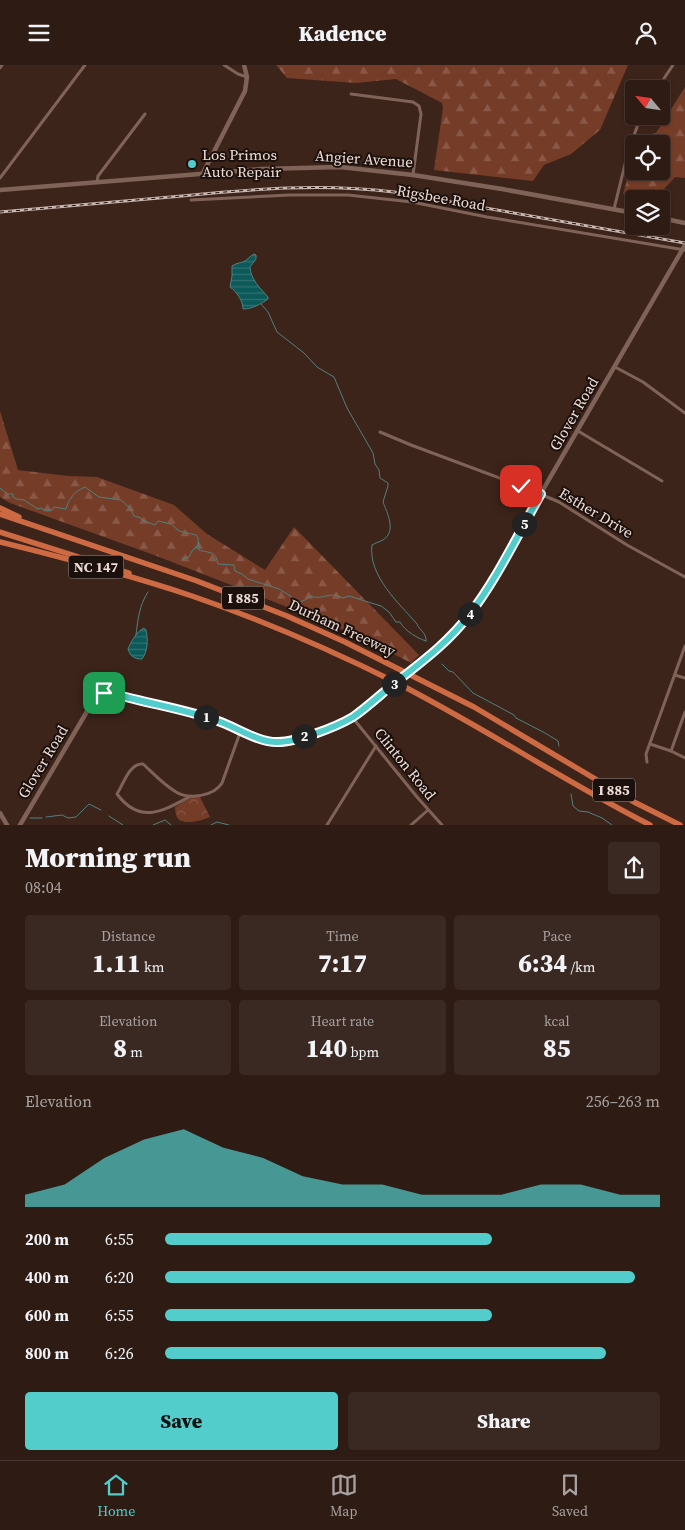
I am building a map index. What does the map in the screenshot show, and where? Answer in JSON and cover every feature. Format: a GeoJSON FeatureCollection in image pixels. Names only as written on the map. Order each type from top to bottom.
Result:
{"type":"FeatureCollection","features":[{"type":"Feature","properties":{"kind":"highway","name":"I 885"},"geometry":{"type":"LineString","coordinates":[[0,507],[46,530]]}},
{"type":"Feature","properties":{"kind":"highway","name":"Durham Freeway"},"geometry":{"type":"LineString","coordinates":[[0,514],[198,581],[265,607],[345,642],[474,707],[626,797],[680,825]]}},
{"type":"Feature","properties":{"kind":"highway","name":"I 885"},"geometry":{"type":"LineString","coordinates":[[0,532],[23,541],[112,567],[192,596]]}},
{"type":"Feature","properties":{"kind":"highway","name":"Durham Freeway"},"geometry":{"type":"LineString","coordinates":[[0,542],[65,558],[192,596],[281,631],[396,683],[474,724],[650,825]]}},
{"type":"Feature","properties":{"kind":"street"},"geometry":{"type":"LineString","coordinates":[[0,178],[85,65]]}},
{"type":"Feature","properties":{"kind":"street"},"geometry":{"type":"LineString","coordinates":[[224,65],[238,74],[247,77]]}},
{"type":"Feature","properties":{"kind":"street"},"geometry":{"type":"LineString","coordinates":[[203,173],[244,95],[247,77],[244,65]]}},
{"type":"Feature","properties":{"kind":"street"},"geometry":{"type":"LineString","coordinates":[[663,80],[673,65]]}},
{"type":"Feature","properties":{"kind":"street"},"geometry":{"type":"LineString","coordinates":[[351,94],[413,102],[419,106],[421,114],[413,175]]}},
{"type":"Feature","properties":{"kind":"street"},"geometry":{"type":"LineString","coordinates":[[97,182],[98,176],[145,114]]}},
{"type":"Feature","properties":{"kind":"street"},"geometry":{"type":"LineString","coordinates":[[614,210],[638,125]]}},
{"type":"Feature","properties":{"kind":"street","name":"Angier Avenue"},"geometry":{"type":"LineString","coordinates":[[0,191],[203,173],[330,166],[413,175],[510,190],[625,212]]}},
{"type":"Feature","properties":{"kind":"street","name":"Rigsbee Road"},"geometry":{"type":"LineString","coordinates":[[191,200],[290,195],[348,195],[412,202],[486,217],[684,249]]}},
{"type":"Feature","properties":{"kind":"street"},"geometry":{"type":"LineString","coordinates":[[670,220],[685,223]]}},
{"type":"Feature","properties":{"kind":"street","name":"Glover Road"},"geometry":{"type":"LineString","coordinates":[[20,825],[92,703],[102,693],[115,694],[208,718],[270,741],[283,742],[327,729],[352,717],[419,665],[449,638],[474,608],[684,249]]}},
{"type":"Feature","properties":{"kind":"street"},"geometry":{"type":"LineString","coordinates":[[615,367],[684,411]]}},
{"type":"Feature","properties":{"kind":"street","name":"Esther Drive"},"geometry":{"type":"LineString","coordinates":[[380,431],[411,445],[541,494],[685,577]]}},
{"type":"Feature","properties":{"kind":"street"},"geometry":{"type":"LineString","coordinates":[[578,431],[662,481]]}},
{"type":"Feature","properties":{"kind":"street"},"geometry":{"type":"LineString","coordinates":[[647,762],[646,754],[685,646]]}},
{"type":"Feature","properties":{"kind":"street"},"geometry":{"type":"LineString","coordinates":[[675,675],[685,678]]}},
{"type":"Feature","properties":{"kind":"street"},"geometry":{"type":"LineString","coordinates":[[671,751],[685,712]]}},
{"type":"Feature","properties":{"kind":"street","name":"Clinton Road"},"geometry":{"type":"LineString","coordinates":[[352,717],[442,825]]}},
{"type":"Feature","properties":{"kind":"street"},"geometry":{"type":"LineString","coordinates":[[191,796],[177,793],[143,764],[138,763],[134,766],[117,794],[124,805],[143,814],[162,812],[191,796],[211,793],[219,787],[241,730]]}},
{"type":"Feature","properties":{"kind":"street"},"geometry":{"type":"LineString","coordinates":[[650,744],[685,757]]}},
{"type":"Feature","properties":{"kind":"street"},"geometry":{"type":"LineString","coordinates":[[327,825],[376,746]]}},
{"type":"Feature","properties":{"kind":"street"},"geometry":{"type":"LineString","coordinates":[[177,793],[179,802]]}},
{"type":"Feature","properties":{"kind":"street"},"geometry":{"type":"LineString","coordinates":[[411,825],[428,810]]}},
{"type":"Feature","properties":{"kind":"street"},"geometry":{"type":"LineString","coordinates":[[0,813],[7,825]]}},
{"type":"Feature","properties":{"kind":"green space"},"geometry":{"type":"Polygon","coordinates":[[[276,65],[628,65],[600,130],[571,154],[544,165],[533,181],[434,170],[443,108],[442,103],[396,79],[356,83],[287,78],[276,65]]]}},
{"type":"Feature","properties":{"kind":"green space"},"geometry":{"type":"Polygon","coordinates":[[[685,87],[685,178],[675,177],[663,190],[625,190],[625,194],[623,194],[627,180],[670,180],[670,135],[647,135],[656,133],[661,125],[670,125],[670,111],[685,87]]]}},
{"type":"Feature","properties":{"kind":"green space"},"geometry":{"type":"Polygon","coordinates":[[[0,411],[18,470],[68,476],[97,477],[174,505],[207,534],[265,570],[294,527],[419,655],[411,663],[367,640],[295,610],[154,555],[10,503],[0,497],[0,411]]]}},
{"type":"Feature","properties":{"kind":"green space"},"geometry":{"type":"Polygon","coordinates":[[[192,797],[200,797],[210,817],[189,822],[178,819],[175,807],[192,797]]]}},
{"type":"Feature","properties":{"kind":"water"},"geometry":{"type":"Polygon","coordinates":[[[254,254],[256,259],[250,267],[251,272],[254,280],[268,299],[256,306],[243,309],[239,297],[230,287],[232,266],[245,261],[254,254]]]}},
{"type":"Feature","properties":{"kind":"water"},"geometry":{"type":"Polygon","coordinates":[[[144,628],[147,634],[147,641],[144,656],[142,659],[135,658],[128,649],[132,640],[144,628]]]}},
{"type":"Feature","properties":{"kind":"waterway"},"geometry":{"type":"LineString","coordinates":[[261,304],[268,312],[277,332],[304,353],[317,367],[334,377],[347,408],[373,453],[380,478],[388,483],[383,502],[390,522],[389,532],[383,540],[372,545],[372,556],[375,567],[386,588],[417,624],[426,641]]}},
{"type":"Feature","properties":{"kind":"waterway"},"geometry":{"type":"LineString","coordinates":[[0,488],[7,494],[13,494],[13,497],[16,499],[24,500],[38,509],[41,508],[47,511],[52,510],[54,507],[66,509],[73,495],[85,487],[99,497],[121,500],[130,508],[134,516],[142,520],[155,525],[158,521],[171,524],[179,531],[196,535],[199,550],[215,555],[218,564],[234,565],[235,571],[248,579],[279,589],[300,602],[310,596],[334,595],[343,598],[349,596],[381,606],[389,612],[396,622],[400,622],[412,634],[426,641]]}},
{"type":"Feature","properties":{"kind":"waterway"},"geometry":{"type":"LineString","coordinates":[[182,559],[189,557],[197,546]]}},
{"type":"Feature","properties":{"kind":"waterway"},"geometry":{"type":"LineString","coordinates":[[136,635],[138,618],[148,592]]}},
{"type":"Feature","properties":{"kind":"waterway"},"geometry":{"type":"LineString","coordinates":[[442,664],[449,671],[453,672],[473,693],[558,741],[559,746]]}},
{"type":"Feature","properties":{"kind":"waterway"},"geometry":{"type":"LineString","coordinates":[[571,794],[573,806],[579,811],[588,812],[612,825]]}},
{"type":"Feature","properties":{"kind":"waterway"},"geometry":{"type":"LineString","coordinates":[[46,817],[62,815],[68,818],[76,817],[89,804],[101,810]]}},
{"type":"Feature","properties":{"kind":"waterway"},"geometry":{"type":"LineString","coordinates":[[109,816],[123,825]]}},
{"type":"Feature","properties":{"kind":"waterway"},"geometry":{"type":"LineString","coordinates":[[30,818],[42,818]]}},
{"type":"Feature","properties":{"kind":"waterway"},"geometry":{"type":"LineString","coordinates":[[153,825],[165,820],[171,825]]}},
{"type":"Feature","properties":{"kind":"waterway"},"geometry":{"type":"LineString","coordinates":[[211,825],[217,822],[229,825]]}},
{"type":"Feature","properties":{"kind":"railway"},"geometry":{"type":"LineString","coordinates":[[0,212],[261,189],[314,187],[367,189],[394,192],[685,243]]}},
{"type":"Feature","properties":{"kind":"place","name":"Los Primos Auto Repair"},"geometry":{"type":"Point","coordinates":[192,164]}},
{"type":"Feature","properties":{"kind":"route"},"geometry":{"type":"LineString","coordinates":[[104,693],[115,694],[219,721],[258,738],[279,743],[338,725],[357,714],[427,658],[449,638],[468,616],[486,590],[541,494],[521,486]]}}]}
